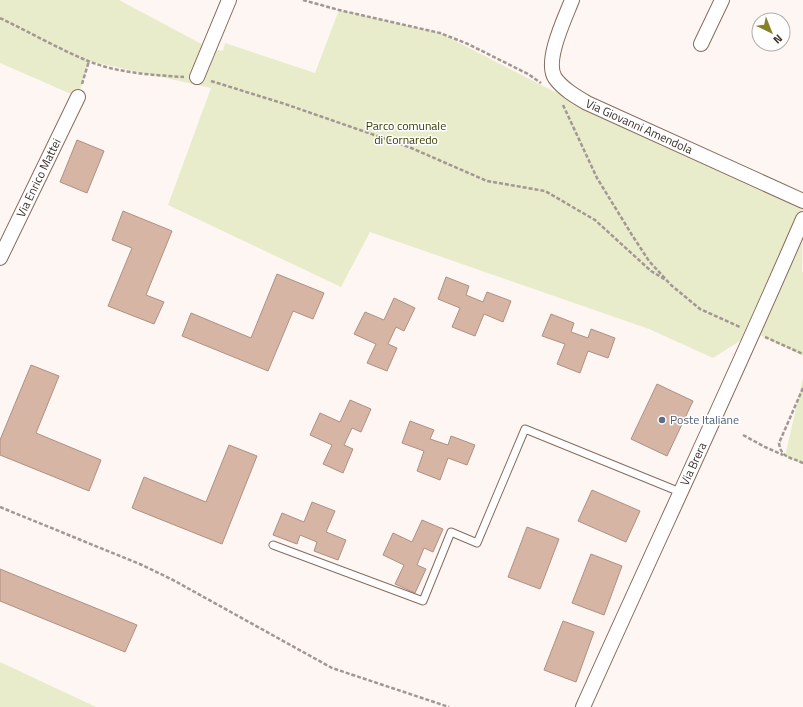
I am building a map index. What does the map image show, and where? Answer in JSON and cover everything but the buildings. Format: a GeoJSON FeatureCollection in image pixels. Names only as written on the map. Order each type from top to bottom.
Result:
{"type":"FeatureCollection","features":[{"type":"Feature","properties":{"kind":"street"},"geometry":{"type":"LineString","coordinates":[[197,77],[229,0]]}},
{"type":"Feature","properties":{"kind":"street","name":"Via Giovanni Amendola"},"geometry":{"type":"LineString","coordinates":[[572,0],[552,54],[554,77],[563,86],[575,96],[587,103],[803,201]]}},
{"type":"Feature","properties":{"kind":"street"},"geometry":{"type":"LineString","coordinates":[[701,44],[722,0]]}},
{"type":"Feature","properties":{"kind":"street","name":"Via Enrico Mattei"},"geometry":{"type":"LineString","coordinates":[[0,258],[78,97]]}},
{"type":"Feature","properties":{"kind":"street","name":"Via Brera"},"geometry":{"type":"LineString","coordinates":[[583,707],[754,332],[803,219]]}},
{"type":"Feature","properties":{"kind":"lane"},"geometry":{"type":"LineString","coordinates":[[273,545],[423,601],[451,532],[477,543],[525,429],[680,492]]}},
{"type":"Feature","properties":{"kind":"path"},"geometry":{"type":"LineString","coordinates":[[303,0],[339,10],[440,33],[468,44],[528,74],[545,86]]}},
{"type":"Feature","properties":{"kind":"path"},"geometry":{"type":"LineString","coordinates":[[0,18],[89,61],[118,69],[148,74],[197,77],[285,104],[409,147],[487,181],[546,191],[595,220],[651,271],[666,280]]}},
{"type":"Feature","properties":{"kind":"path"},"geometry":{"type":"LineString","coordinates":[[78,97],[89,61]]}},
{"type":"Feature","properties":{"kind":"path"},"geometry":{"type":"LineString","coordinates":[[559,100],[597,178],[636,242],[666,280],[700,310],[803,354]]}},
{"type":"Feature","properties":{"kind":"path"},"geometry":{"type":"LineString","coordinates":[[785,456],[780,450],[779,443],[803,388]]}},
{"type":"Feature","properties":{"kind":"path"},"geometry":{"type":"LineString","coordinates":[[743,435],[765,447],[803,463]]}},
{"type":"Feature","properties":{"kind":"path"},"geometry":{"type":"LineString","coordinates":[[0,507],[142,565],[173,580],[332,668],[449,707]]}},
{"type":"Feature","properties":{"kind":"green space","name":"Parco comunale di Cornaredo"},"geometry":{"type":"Polygon","coordinates":[[[0,0],[119,0],[209,48],[223,51],[225,43],[315,73],[339,10],[440,33],[551,90],[803,201],[803,356],[754,332],[713,358],[649,329],[370,232],[341,287],[168,205],[211,88],[89,61],[78,97],[0,63],[0,0]]]}},
{"type":"Feature","properties":{"kind":"green space"},"geometry":{"type":"Polygon","coordinates":[[[803,378],[803,464],[785,456],[803,378]]]}},
{"type":"Feature","properties":{"kind":"green space"},"geometry":{"type":"Polygon","coordinates":[[[0,662],[96,707],[0,707],[0,662]]]}},
{"type":"Feature","properties":{"kind":"place","name":"Poste Italiane"},"geometry":{"type":"Point","coordinates":[662,420]}}]}
